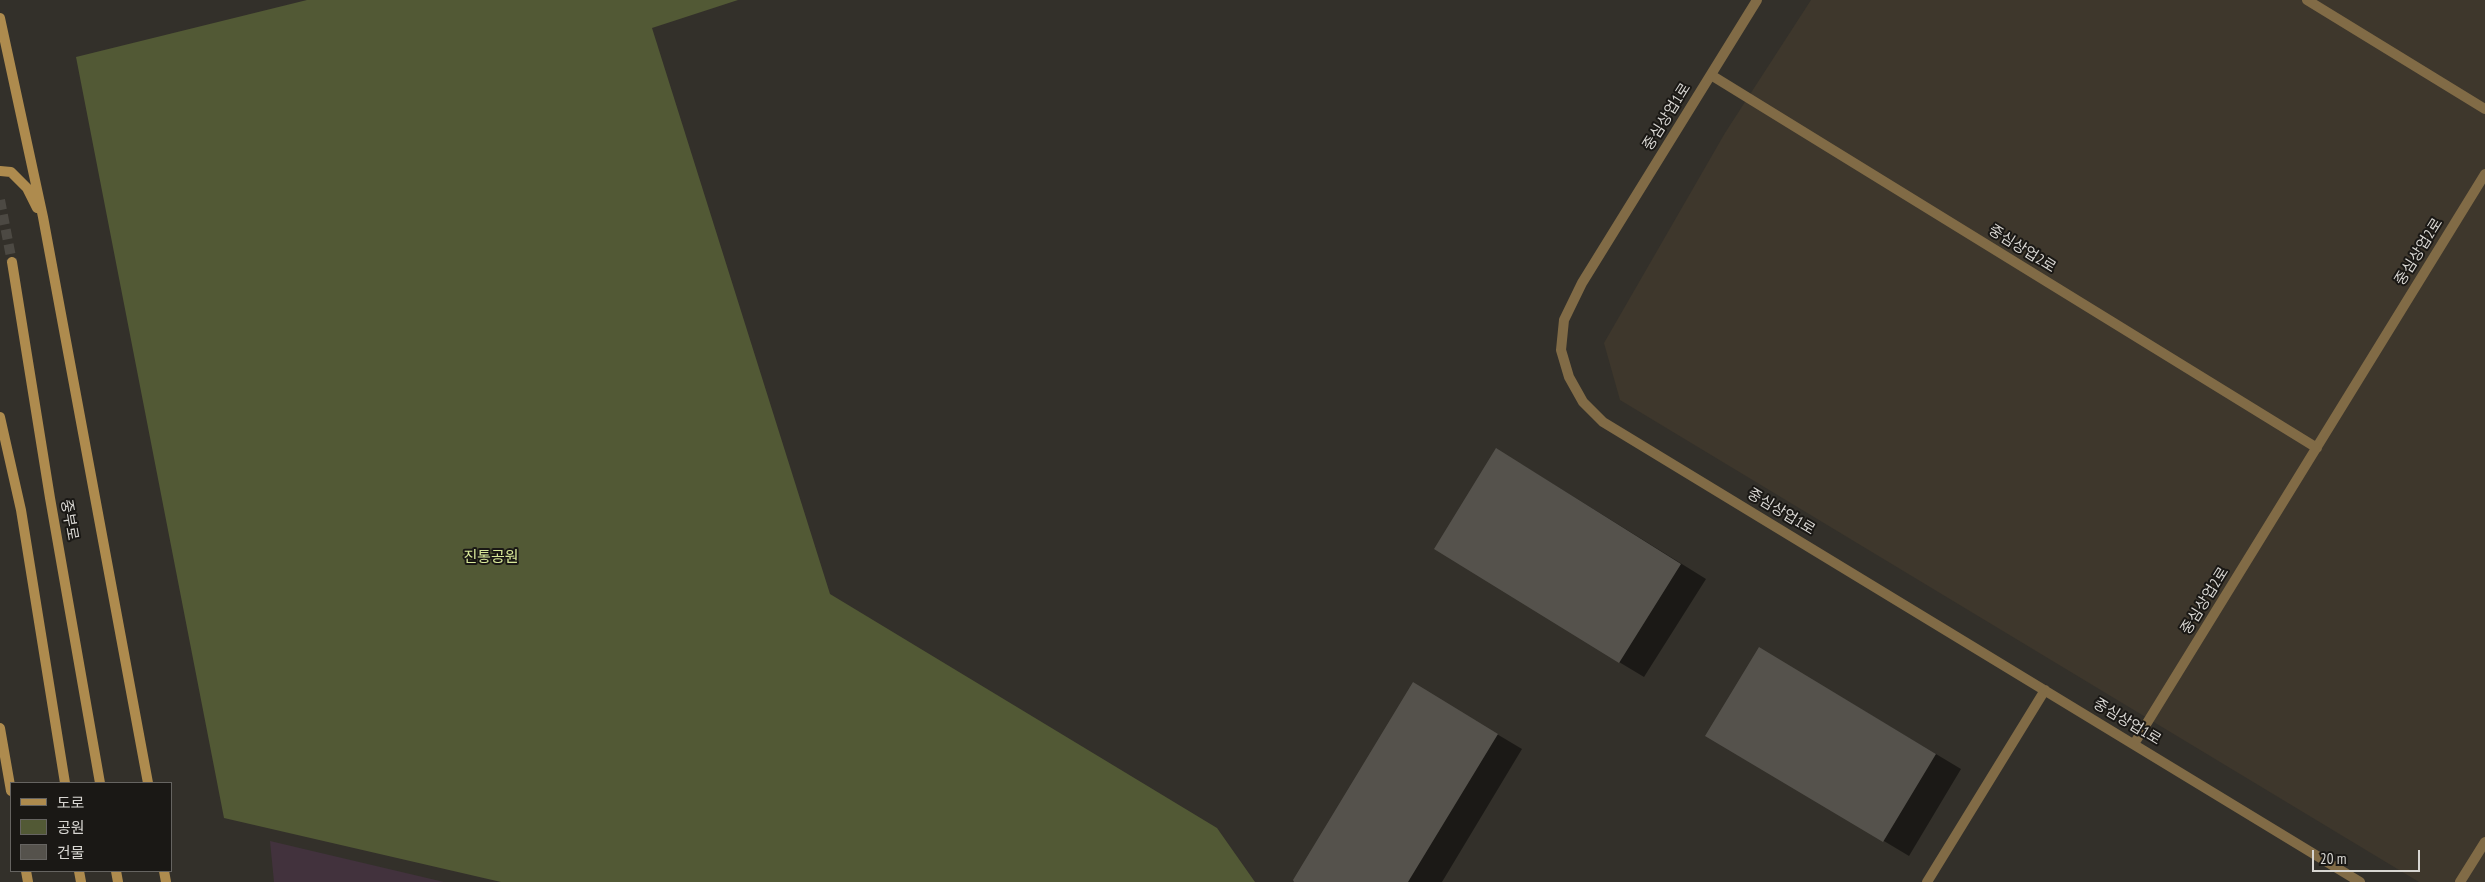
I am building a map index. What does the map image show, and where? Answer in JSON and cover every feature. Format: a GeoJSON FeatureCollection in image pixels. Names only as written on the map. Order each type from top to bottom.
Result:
{"type":"FeatureCollection","features":[{"type":"Feature","properties":{"kind":"main road"},"geometry":{"type":"LineString","coordinates":[[0,18],[43,217],[148,782]]}},
{"type":"Feature","properties":{"kind":"main road"},"geometry":{"type":"LineString","coordinates":[[0,171],[11,172],[27,188],[43,217]]}},
{"type":"Feature","properties":{"kind":"main road","name":"중부로"},"geometry":{"type":"LineString","coordinates":[[12,262],[50,498],[100,782]]}},
{"type":"Feature","properties":{"kind":"main road"},"geometry":{"type":"LineString","coordinates":[[0,417],[21,510],[65,782]]}},
{"type":"Feature","properties":{"kind":"main road"},"geometry":{"type":"LineString","coordinates":[[0,728],[10,785]]}},
{"type":"Feature","properties":{"kind":"street","name":"중심상업1로"},"geometry":{"type":"LineString","coordinates":[[1757,0],[1582,283],[1564,320],[1561,350],[1570,377],[1583,402],[1604,422],[2360,882]]}},
{"type":"Feature","properties":{"kind":"street"},"geometry":{"type":"LineString","coordinates":[[2307,0],[2485,109]]}},
{"type":"Feature","properties":{"kind":"street","name":"중심상업2로"},"geometry":{"type":"LineString","coordinates":[[1711,75],[2317,448]]}},
{"type":"Feature","properties":{"kind":"street","name":"중심상업2로"},"geometry":{"type":"LineString","coordinates":[[2134,744],[2485,174]]}},
{"type":"Feature","properties":{"kind":"street"},"geometry":{"type":"LineString","coordinates":[[1927,882],[2045,690]]}},
{"type":"Feature","properties":{"kind":"street"},"geometry":{"type":"LineString","coordinates":[[2460,882],[2485,842]]}},
{"type":"Feature","properties":{"kind":"shaded area"},"geometry":{"type":"Polygon","coordinates":[[[1811,0],[2485,0],[2485,882],[2419,882],[1620,400],[1604,343],[1725,133],[1811,0]]]}},
{"type":"Feature","properties":{"kind":"shaded area"},"geometry":{"type":"Polygon","coordinates":[[[270,841],[444,882],[274,882],[270,841]]]}},
{"type":"Feature","properties":{"kind":"green space","name":"진통공원"},"geometry":{"type":"Polygon","coordinates":[[[307,0],[738,0],[652,28],[830,594],[1217,828],[1255,882],[501,882],[224,818],[76,57],[307,0]]]}},
{"type":"Feature","properties":{"kind":"building"},"geometry":{"type":"Polygon","coordinates":[[[1496,448],[1681,564],[1619,663],[1434,549],[1496,448]]]}},
{"type":"Feature","properties":{"kind":"building"},"geometry":{"type":"Polygon","coordinates":[[[1759,647],[1936,754],[1883,842],[1705,736],[1759,647]]]}},
{"type":"Feature","properties":{"kind":"building"},"geometry":{"type":"Polygon","coordinates":[[[1413,682],[1498,734],[1408,882],[1294,882],[1293,880],[1413,682]]]}},
{"type":"Feature","properties":{"kind":"tunnel"},"geometry":{"type":"LineString","coordinates":[[0,200],[12,262]]}}]}
